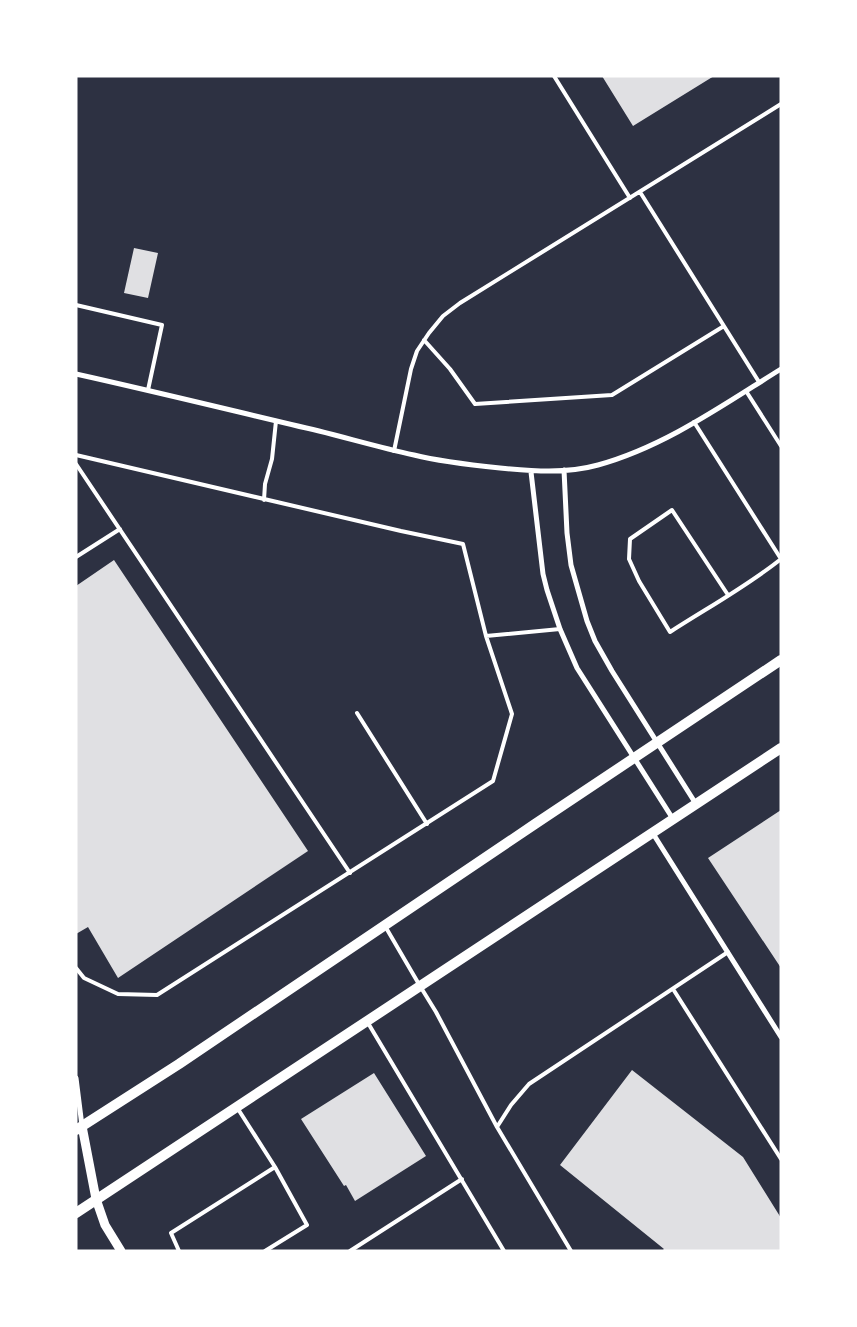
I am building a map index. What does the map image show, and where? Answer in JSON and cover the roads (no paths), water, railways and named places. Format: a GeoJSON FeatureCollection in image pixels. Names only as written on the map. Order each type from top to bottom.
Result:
{"type":"FeatureCollection","features":[{"type":"Feature","properties":{"kind":"main road"},"geometry":{"type":"LineString","coordinates":[[78,1126],[179,1064],[781,660]]}},
{"type":"Feature","properties":{"kind":"main road"},"geometry":{"type":"LineString","coordinates":[[76,1213],[781,748]]}},
{"type":"Feature","properties":{"kind":"street"},"geometry":{"type":"LineString","coordinates":[[76,374],[416,456],[462,464],[531,472],[586,468],[626,456],[669,437],[781,369]]}},
{"type":"Feature","properties":{"kind":"street"},"geometry":{"type":"LineString","coordinates":[[564,470],[572,565],[587,621],[595,641],[609,666],[696,804]]}},
{"type":"Feature","properties":{"kind":"street"},"geometry":{"type":"LineString","coordinates":[[531,472],[543,574],[552,610],[577,668],[673,819]]}},
{"type":"Feature","properties":{"kind":"street"},"geometry":{"type":"LineString","coordinates":[[652,832],[781,1037]]}},
{"type":"Feature","properties":{"kind":"street"},"geometry":{"type":"LineString","coordinates":[[76,1078],[78,1126],[96,1200],[105,1225],[122,1251]]}},
{"type":"Feature","properties":{"kind":"lane"},"geometry":{"type":"LineString","coordinates":[[554,76],[630,198]]}},
{"type":"Feature","properties":{"kind":"lane"},"geometry":{"type":"LineString","coordinates":[[394,450],[413,360],[424,340],[443,316],[781,104]]}},
{"type":"Feature","properties":{"kind":"lane"},"geometry":{"type":"LineString","coordinates":[[640,192],[759,382]]}},
{"type":"Feature","properties":{"kind":"lane"},"geometry":{"type":"LineString","coordinates":[[76,305],[162,325],[148,390]]}},
{"type":"Feature","properties":{"kind":"lane"},"geometry":{"type":"LineString","coordinates":[[424,340],[450,369],[475,404],[612,395],[724,326]]}},
{"type":"Feature","properties":{"kind":"lane"},"geometry":{"type":"LineString","coordinates":[[746,391],[781,446]]}},
{"type":"Feature","properties":{"kind":"lane"},"geometry":{"type":"LineString","coordinates":[[264,500],[272,459],[276,421]]}},
{"type":"Feature","properties":{"kind":"lane"},"geometry":{"type":"LineString","coordinates":[[694,422],[781,559],[762,574],[670,632],[636,574],[630,559],[630,539],[672,510],[728,595]]}},
{"type":"Feature","properties":{"kind":"lane"},"geometry":{"type":"LineString","coordinates":[[76,455],[264,500],[463,544],[486,636],[512,714],[493,782],[157,995],[118,994],[84,978],[76,968]]}},
{"type":"Feature","properties":{"kind":"lane"},"geometry":{"type":"LineString","coordinates":[[76,464],[350,873]]}},
{"type":"Feature","properties":{"kind":"lane"},"geometry":{"type":"LineString","coordinates":[[76,557],[120,529]]}},
{"type":"Feature","properties":{"kind":"lane"},"geometry":{"type":"LineString","coordinates":[[486,636],[560,629]]}},
{"type":"Feature","properties":{"kind":"lane"},"geometry":{"type":"LineString","coordinates":[[358,713],[427,824]]}},
{"type":"Feature","properties":{"kind":"lane"},"geometry":{"type":"LineString","coordinates":[[385,926],[436,1012],[497,1127],[571,1251]]}},
{"type":"Feature","properties":{"kind":"lane"},"geometry":{"type":"LineString","coordinates":[[497,1127],[511,1105],[529,1084],[728,952]]}},
{"type":"Feature","properties":{"kind":"lane"},"geometry":{"type":"LineString","coordinates":[[673,989],[781,1160]]}},
{"type":"Feature","properties":{"kind":"lane"},"geometry":{"type":"LineString","coordinates":[[367,1021],[504,1251]]}},
{"type":"Feature","properties":{"kind":"lane"},"geometry":{"type":"LineString","coordinates":[[236,1107],[275,1167],[307,1225],[264,1251]]}},
{"type":"Feature","properties":{"kind":"lane"},"geometry":{"type":"LineString","coordinates":[[179,1251],[171,1233],[275,1167]]}},
{"type":"Feature","properties":{"kind":"lane"},"geometry":{"type":"LineString","coordinates":[[350,1251],[462,1179]]}}]}
